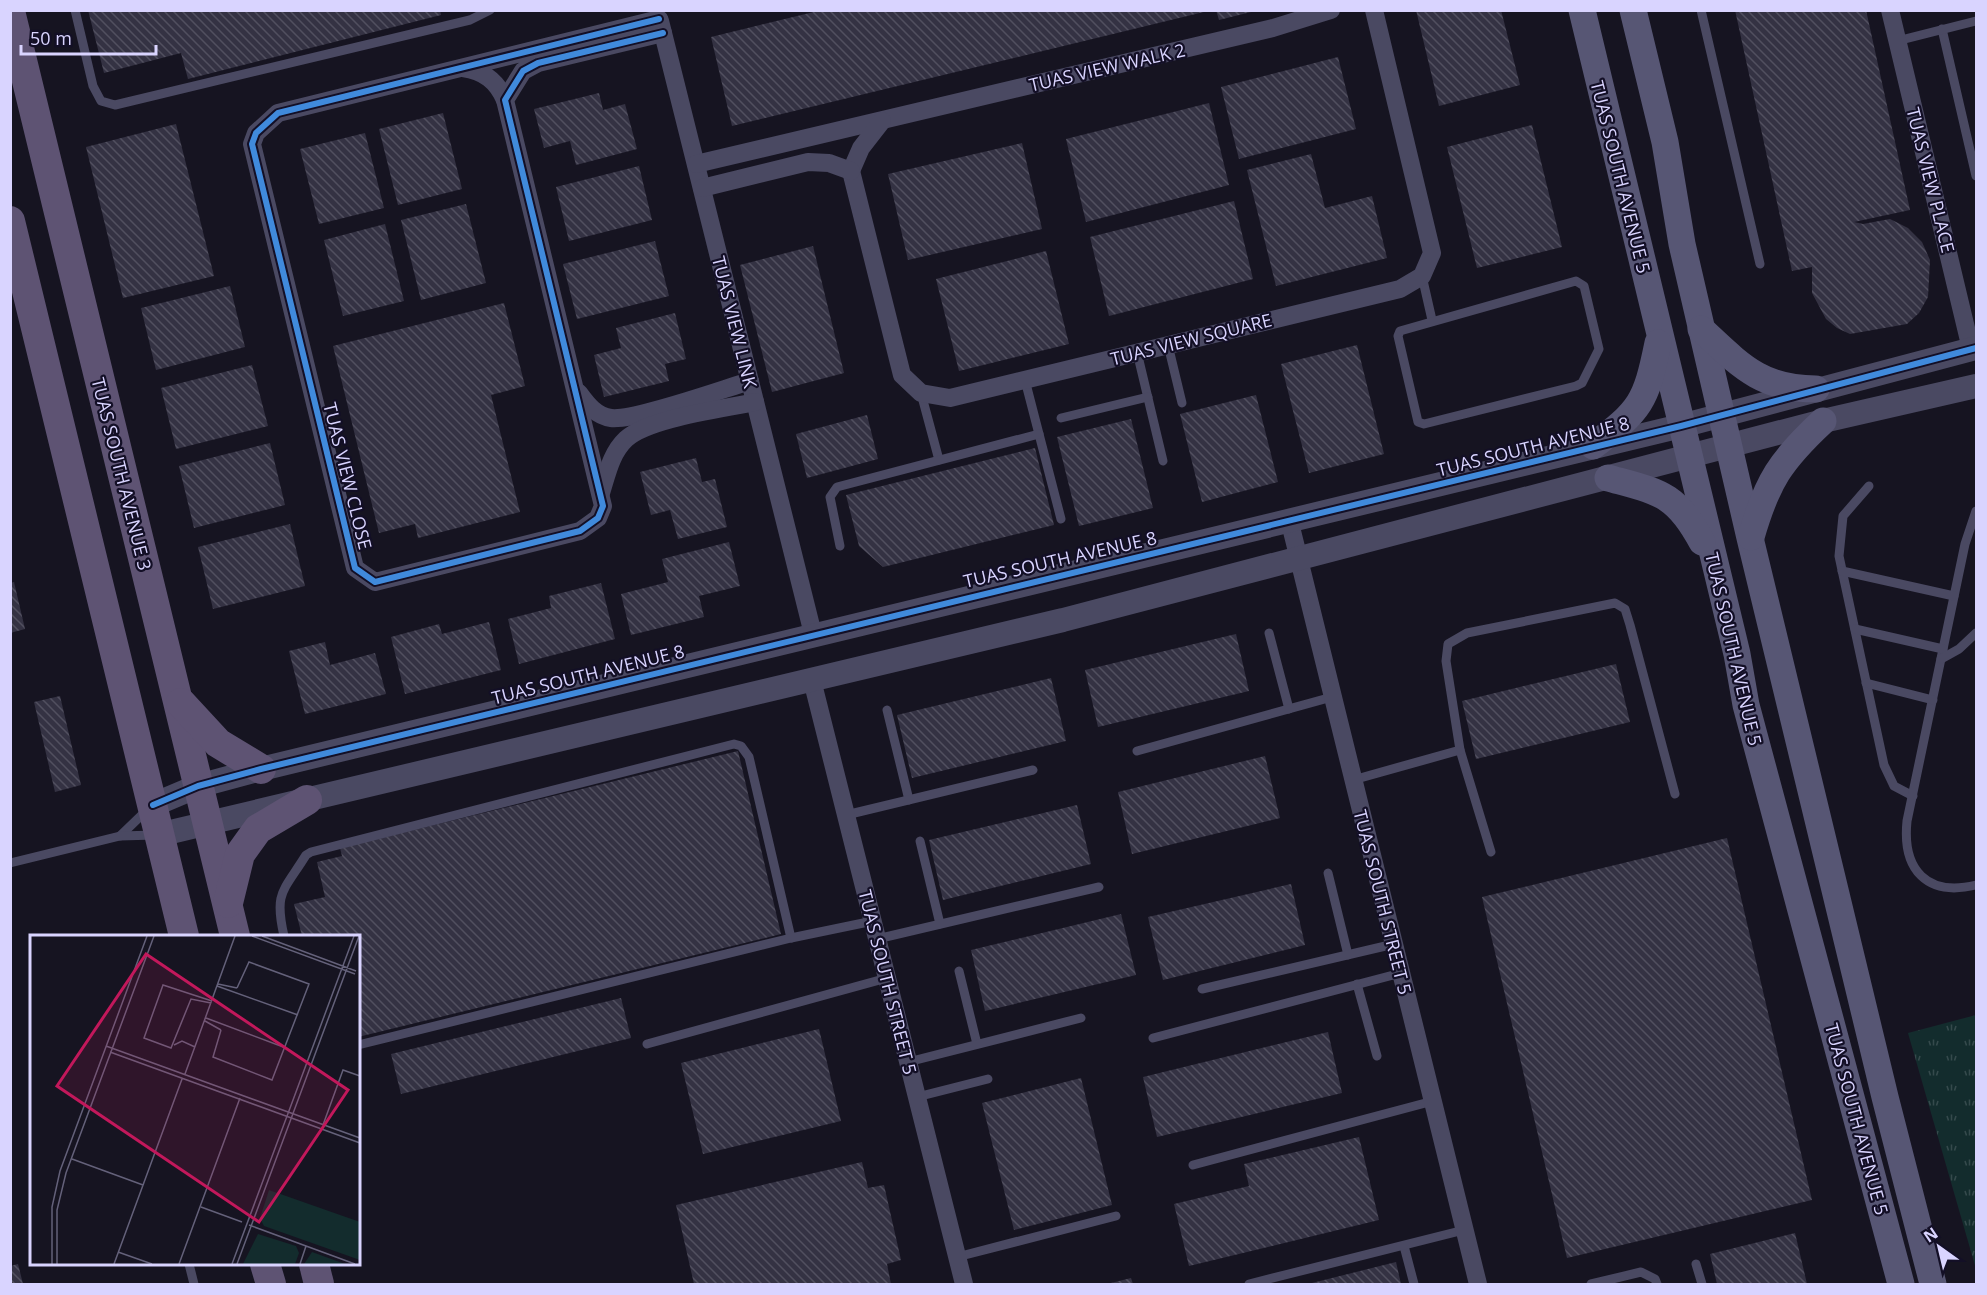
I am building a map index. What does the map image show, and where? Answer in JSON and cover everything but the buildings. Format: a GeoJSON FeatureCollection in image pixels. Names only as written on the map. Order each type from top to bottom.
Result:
{"type":"FeatureCollection","features":[{"type":"Feature","properties":{"kind":"main road","name":"TUAS SOUTH AVENUE 5"},"geometry":{"type":"LineString","coordinates":[[1582,10],[1737,654],[1746,705],[1901,1284]]}},
{"type":"Feature","properties":{"kind":"main road","name":"TUAS SOUTH AVENUE 5"},"geometry":{"type":"LineString","coordinates":[[1633,10],[1665,142],[1682,244],[1750,538],[1882,1086],[1933,1284]]}},
{"type":"Feature","properties":{"kind":"main road","name":"TUAS SOUTH AVENUE 3"},"geometry":{"type":"LineString","coordinates":[[10,12],[235,935]]}},
{"type":"Feature","properties":{"kind":"main road"},"geometry":{"type":"LineString","coordinates":[[13,239],[184,935]]}},
{"type":"Feature","properties":{"kind":"main road"},"geometry":{"type":"LineString","coordinates":[[1701,329],[1736,363],[1764,381],[1793,389],[1816,388]]}},
{"type":"Feature","properties":{"kind":"main road"},"geometry":{"type":"LineString","coordinates":[[1593,446],[1622,424],[1646,396],[1659,335]]}},
{"type":"Feature","properties":{"kind":"main road"},"geometry":{"type":"LineString","coordinates":[[1750,538],[1768,486],[1778,468],[1790,451],[1822,421]]}},
{"type":"Feature","properties":{"kind":"main road"},"geometry":{"type":"LineString","coordinates":[[1608,478],[1669,497],[1680,507],[1715,567]]}},
{"type":"Feature","properties":{"kind":"main road"},"geometry":{"type":"LineString","coordinates":[[179,701],[218,743],[261,769]]}},
{"type":"Feature","properties":{"kind":"main road"},"geometry":{"type":"LineString","coordinates":[[228,906],[240,854],[258,829],[307,800]]}},
{"type":"Feature","properties":{"kind":"main road"},"geometry":{"type":"LineString","coordinates":[[266,1265],[271,1284]]}},
{"type":"Feature","properties":{"kind":"main road"},"geometry":{"type":"LineString","coordinates":[[314,1265],[319,1284]]}},
{"type":"Feature","properties":{"kind":"street","name":"TUAS VIEW WALK 2"},"geometry":{"type":"LineString","coordinates":[[696,164],[1273,28],[1331,10]]}},
{"type":"Feature","properties":{"kind":"street"},"geometry":{"type":"LineString","coordinates":[[1374,10],[1432,253],[1422,276]]}},
{"type":"Feature","properties":{"kind":"street","name":"TUAS VIEW PLACE"},"geometry":{"type":"LineString","coordinates":[[1890,10],[1974,349]]}},
{"type":"Feature","properties":{"kind":"street"},"geometry":{"type":"LineString","coordinates":[[505,100],[523,71],[538,63],[660,21]]}},
{"type":"Feature","properties":{"kind":"street","name":"TUAS VIEW CLOSE"},"geometry":{"type":"LineString","coordinates":[[462,68],[478,70],[489,78],[499,87],[505,100],[603,506],[598,518],[580,531],[375,582],[355,568],[252,144],[256,133],[278,113],[462,68],[660,21]]}},
{"type":"Feature","properties":{"kind":"street","name":"TUAS VIEW LINK"},"geometry":{"type":"LineString","coordinates":[[660,21],[813,634]]}},
{"type":"Feature","properties":{"kind":"street"},"geometry":{"type":"LineString","coordinates":[[882,121],[861,148],[851,171],[902,375],[921,393]]}},
{"type":"Feature","properties":{"kind":"street"},"geometry":{"type":"LineString","coordinates":[[702,188],[808,162],[830,163],[851,171]]}},
{"type":"Feature","properties":{"kind":"street","name":"TUAS VIEW SQUARE"},"geometry":{"type":"LineString","coordinates":[[921,393],[950,398],[1400,289],[1422,276]]}},
{"type":"Feature","properties":{"kind":"street","name":"TUAS SOUTH AVENUE 8"},"geometry":{"type":"LineString","coordinates":[[153,805],[198,786],[261,769],[1681,426],[1816,388],[1974,349]]}},
{"type":"Feature","properties":{"kind":"street","name":"TUAS VIEW CLOSE"},"geometry":{"type":"LineString","coordinates":[[575,387],[591,410],[610,418],[633,415],[750,381]]}},
{"type":"Feature","properties":{"kind":"street"},"geometry":{"type":"LineString","coordinates":[[158,835],[1063,620],[1822,421],[1977,386]]}},
{"type":"Feature","properties":{"kind":"street","name":"TUAS VIEW CLOSE"},"geometry":{"type":"LineString","coordinates":[[601,495],[612,458],[626,439],[645,427],[755,402]]}},
{"type":"Feature","properties":{"kind":"street","name":"TUAS SOUTH STREET 5"},"geometry":{"type":"LineString","coordinates":[[1289,519],[1478,1284]]}},
{"type":"Feature","properties":{"kind":"street","name":"TUAS SOUTH STREET 5"},"geometry":{"type":"LineString","coordinates":[[812,680],[963,1284]]}},
{"type":"Feature","properties":{"kind":"lane"},"geometry":{"type":"LineString","coordinates":[[75,10],[93,86],[101,100],[116,105],[470,21],[490,10]]}},
{"type":"Feature","properties":{"kind":"lane"},"geometry":{"type":"LineString","coordinates":[[1701,10],[1760,264]]}},
{"type":"Feature","properties":{"kind":"lane"},"geometry":{"type":"LineString","coordinates":[[1897,41],[1977,21]]}},
{"type":"Feature","properties":{"kind":"lane"},"geometry":{"type":"LineString","coordinates":[[1942,29],[1977,176]]}},
{"type":"Feature","properties":{"kind":"lane"},"geometry":{"type":"LineString","coordinates":[[1422,276],[1432,320]]}},
{"type":"Feature","properties":{"kind":"lane"},"geometry":{"type":"LineString","coordinates":[[1580,281],[1584,286],[1599,352],[1582,383],[1576,386],[1420,423],[1416,419],[1398,336],[1402,328],[1432,320],[1580,281]]}},
{"type":"Feature","properties":{"kind":"lane"},"geometry":{"type":"LineString","coordinates":[[1168,345],[1182,402]]}},
{"type":"Feature","properties":{"kind":"lane"},"geometry":{"type":"LineString","coordinates":[[1137,352],[1163,461]]}},
{"type":"Feature","properties":{"kind":"lane"},"geometry":{"type":"LineString","coordinates":[[1024,380],[1061,519]]}},
{"type":"Feature","properties":{"kind":"lane"},"geometry":{"type":"LineString","coordinates":[[921,393],[939,460]]}},
{"type":"Feature","properties":{"kind":"lane"},"geometry":{"type":"LineString","coordinates":[[1061,418],[1148,397]]}},
{"type":"Feature","properties":{"kind":"lane"},"geometry":{"type":"LineString","coordinates":[[840,546],[830,497],[833,490],[1039,434]]}},
{"type":"Feature","properties":{"kind":"lane"},"geometry":{"type":"LineString","coordinates":[[1869,486],[1844,516],[1839,556],[1884,765],[1894,786],[1903,793],[1913,796]]}},
{"type":"Feature","properties":{"kind":"lane"},"geometry":{"type":"LineString","coordinates":[[1977,511],[1965,544],[1913,796],[1906,845],[1917,873],[1942,888],[1955,890],[1977,885]]}},
{"type":"Feature","properties":{"kind":"lane"},"geometry":{"type":"LineString","coordinates":[[1842,571],[1954,596]]}},
{"type":"Feature","properties":{"kind":"lane"},"geometry":{"type":"LineString","coordinates":[[1491,852],[1460,750],[1446,661],[1448,644],[1467,633],[1615,603],[1625,609],[1675,794]]}},
{"type":"Feature","properties":{"kind":"lane"},"geometry":{"type":"LineString","coordinates":[[1855,629],[1943,648]]}},
{"type":"Feature","properties":{"kind":"lane"},"geometry":{"type":"LineString","coordinates":[[1269,633],[1289,709]]}},
{"type":"Feature","properties":{"kind":"lane"},"geometry":{"type":"LineString","coordinates":[[1941,659],[1959,649],[1977,633]]}},
{"type":"Feature","properties":{"kind":"lane"},"geometry":{"type":"LineString","coordinates":[[1866,684],[1933,700]]}},
{"type":"Feature","properties":{"kind":"lane"},"geometry":{"type":"LineString","coordinates":[[1137,751],[1332,697]]}},
{"type":"Feature","properties":{"kind":"lane"},"geometry":{"type":"LineString","coordinates":[[887,710],[909,800]]}},
{"type":"Feature","properties":{"kind":"lane"},"geometry":{"type":"LineString","coordinates":[[284,935],[278,910],[280,896],[306,855],[311,852],[734,744],[741,746],[749,757],[791,938]]}},
{"type":"Feature","properties":{"kind":"lane"},"geometry":{"type":"LineString","coordinates":[[1353,780],[1460,750]]}},
{"type":"Feature","properties":{"kind":"lane"},"geometry":{"type":"LineString","coordinates":[[846,815],[1033,770]]}},
{"type":"Feature","properties":{"kind":"lane"},"geometry":{"type":"LineString","coordinates":[[120,837],[153,805]]}},
{"type":"Feature","properties":{"kind":"lane"},"geometry":{"type":"LineString","coordinates":[[10,862],[120,837],[158,835]]}},
{"type":"Feature","properties":{"kind":"lane"},"geometry":{"type":"LineString","coordinates":[[920,841],[940,924]]}},
{"type":"Feature","properties":{"kind":"lane"},"geometry":{"type":"LineString","coordinates":[[1328,873],[1348,955]]}},
{"type":"Feature","properties":{"kind":"lane"},"geometry":{"type":"LineString","coordinates":[[360,1045],[791,938],[940,924],[1099,887]]}},
{"type":"Feature","properties":{"kind":"lane"},"geometry":{"type":"LineString","coordinates":[[1202,989],[1394,944]]}},
{"type":"Feature","properties":{"kind":"lane"},"geometry":{"type":"LineString","coordinates":[[959,971],[977,1044]]}},
{"type":"Feature","properties":{"kind":"lane"},"geometry":{"type":"LineString","coordinates":[[1153,1038],[1401,973]]}},
{"type":"Feature","properties":{"kind":"lane"},"geometry":{"type":"LineString","coordinates":[[647,1044],[887,978]]}},
{"type":"Feature","properties":{"kind":"lane"},"geometry":{"type":"LineString","coordinates":[[1357,984],[1377,1056]]}},
{"type":"Feature","properties":{"kind":"lane"},"geometry":{"type":"LineString","coordinates":[[908,1062],[1081,1018]]}},
{"type":"Feature","properties":{"kind":"lane"},"geometry":{"type":"LineString","coordinates":[[917,1098],[988,1079]]}},
{"type":"Feature","properties":{"kind":"lane"},"geometry":{"type":"LineString","coordinates":[[1193,1164],[1433,1101]]}},
{"type":"Feature","properties":{"kind":"lane"},"geometry":{"type":"LineString","coordinates":[[957,1257],[1116,1216]]}},
{"type":"Feature","properties":{"kind":"lane"},"geometry":{"type":"LineString","coordinates":[[1248,1284],[1464,1230]]}},
{"type":"Feature","properties":{"kind":"lane"},"geometry":{"type":"LineString","coordinates":[[1404,1246],[1414,1284]]}},
{"type":"Feature","properties":{"kind":"lane"},"geometry":{"type":"LineString","coordinates":[[1696,1264],[1702,1284]]}},
{"type":"Feature","properties":{"kind":"lane"},"geometry":{"type":"LineString","coordinates":[[189,1265],[194,1284]]}},
{"type":"Feature","properties":{"kind":"lane"},"geometry":{"type":"LineString","coordinates":[[1591,1284],[1641,1272],[1654,1279],[1657,1284]]}},
{"type":"Feature","properties":{"kind":"green space"},"geometry":{"type":"Polygon","coordinates":[[[1976,1015],[1976,1269],[1908,1033],[1976,1015]]]}},
{"type":"Feature","properties":{"kind":"cycle path"},"geometry":{"type":"LineString","coordinates":[[659,19],[278,113],[256,133],[252,144],[355,568],[375,582],[580,531],[598,518],[603,506],[505,100],[523,71],[538,63],[663,33]]}},
{"type":"Feature","properties":{"kind":"cycle path"},"geometry":{"type":"LineString","coordinates":[[153,805],[198,786],[261,769],[1681,426],[1976,348]]}}]}
